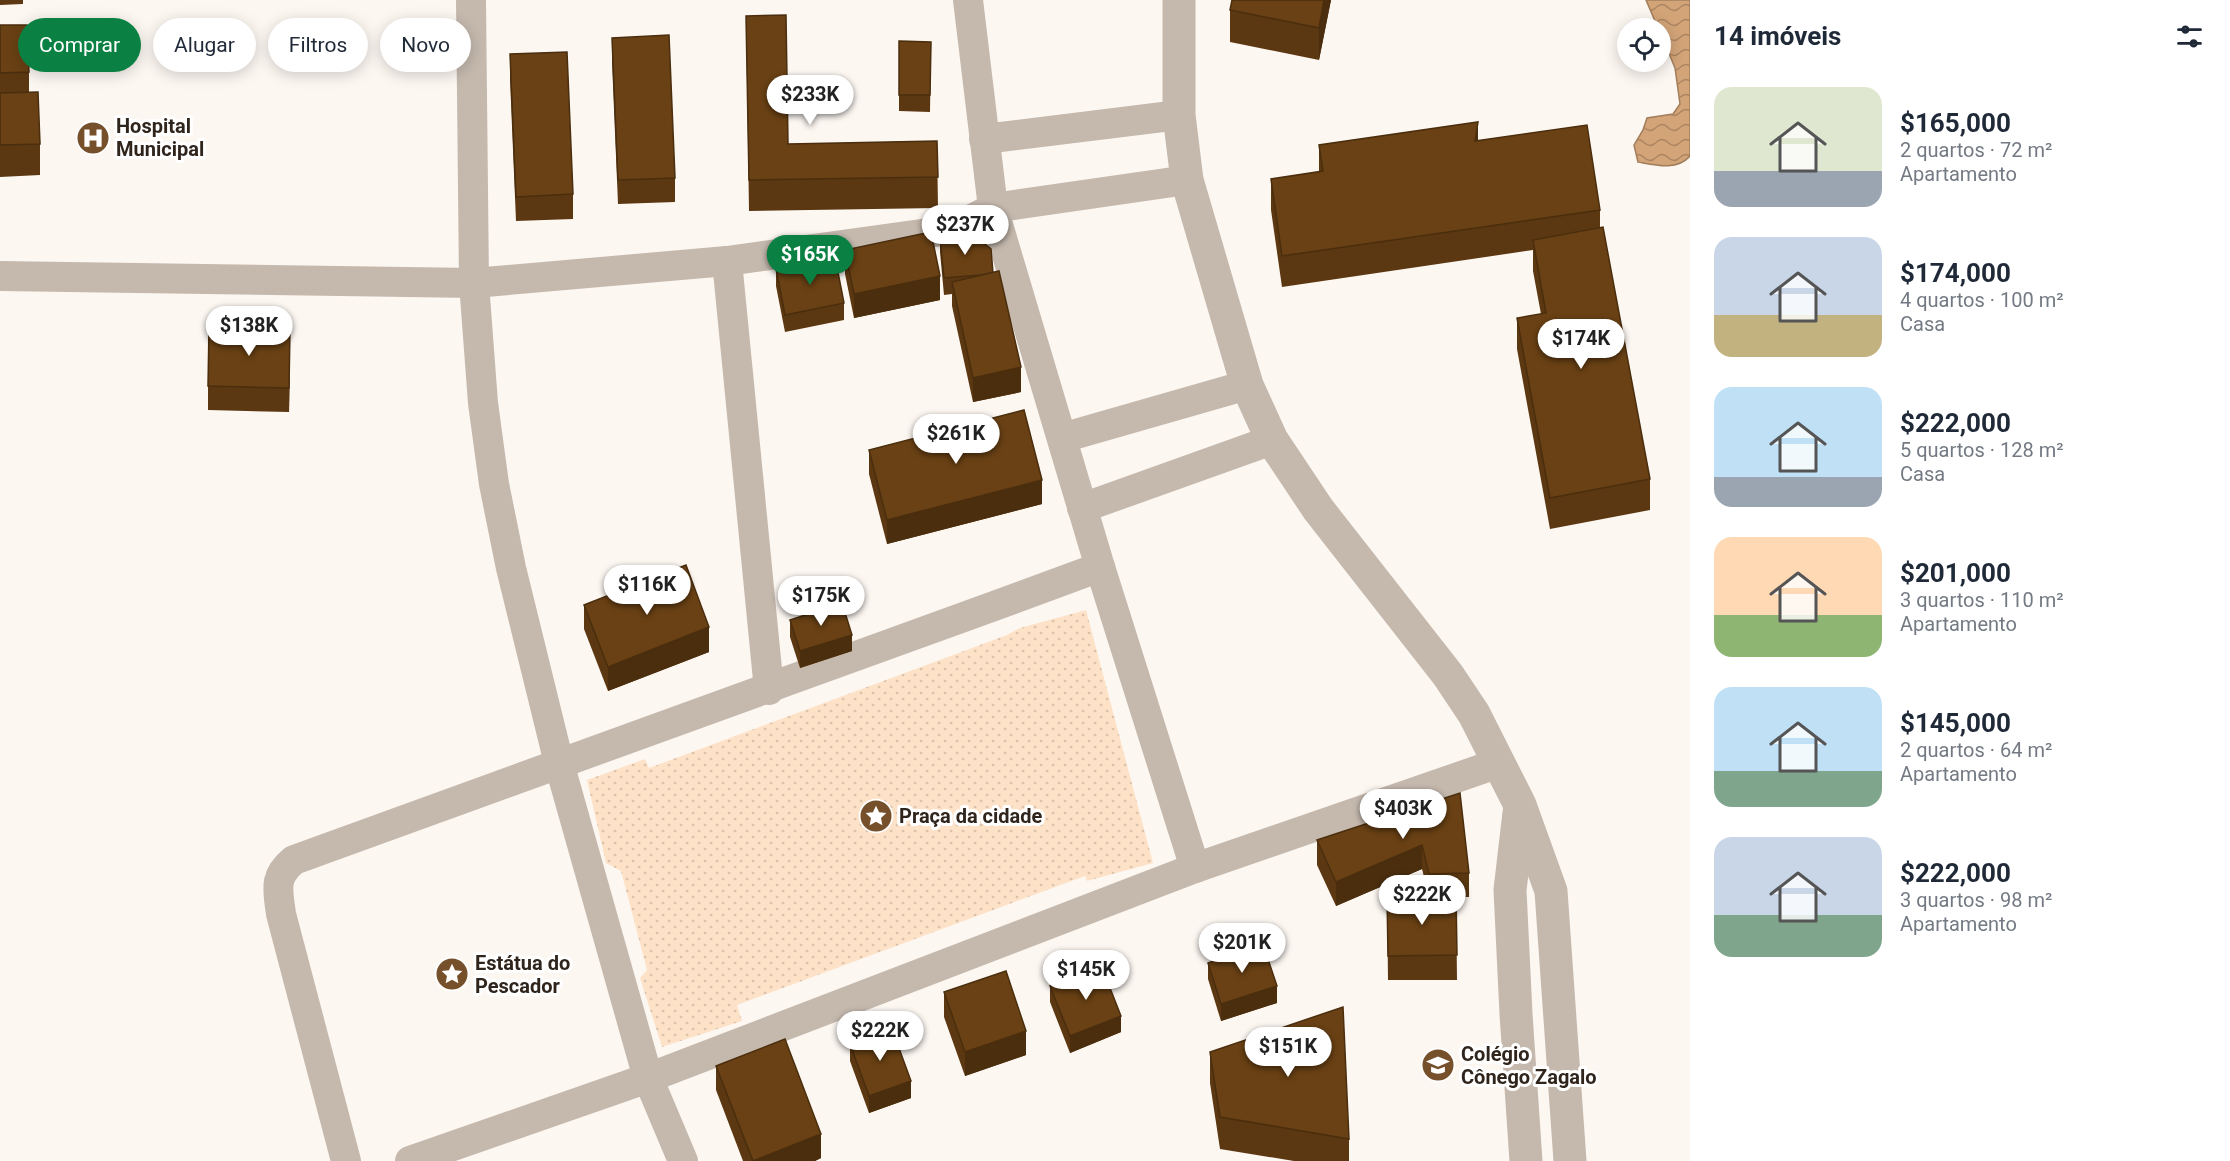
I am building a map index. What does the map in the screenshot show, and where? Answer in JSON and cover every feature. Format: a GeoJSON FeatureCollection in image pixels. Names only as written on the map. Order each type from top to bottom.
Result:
{"type":"FeatureCollection","features":[{"type":"Feature","properties":{"kind":"street"},"geometry":{"type":"LineString","coordinates":[[471,0],[474,283],[483,403],[494,484],[511,568],[559,764],[648,1078],[683,1161]]}},
{"type":"Feature","properties":{"kind":"street"},"geometry":{"type":"LineString","coordinates":[[968,0],[993,208],[1100,567],[1195,868]]}},
{"type":"Feature","properties":{"kind":"street"},"geometry":{"type":"LineString","coordinates":[[1179,0],[1179,115],[1187,180],[1246,385],[1272,440],[1318,509],[1448,675],[1474,714],[1520,805],[1551,891],[1570,1161]]}},
{"type":"Feature","properties":{"kind":"street"},"geometry":{"type":"LineString","coordinates":[[984,139],[1179,115]]}},
{"type":"Feature","properties":{"kind":"street"},"geometry":{"type":"LineString","coordinates":[[0,276],[474,283],[727,261],[950,230],[993,208],[1187,180]]}},
{"type":"Feature","properties":{"kind":"street"},"geometry":{"type":"LineString","coordinates":[[727,261],[769,690]]}},
{"type":"Feature","properties":{"kind":"street"},"geometry":{"type":"LineString","coordinates":[[1062,438],[1246,385]]}},
{"type":"Feature","properties":{"kind":"street"},"geometry":{"type":"LineString","coordinates":[[1082,508],[1272,440]]}},
{"type":"Feature","properties":{"kind":"street"},"geometry":{"type":"LineString","coordinates":[[346,1161],[281,914],[278,886],[283,869],[294,860],[769,690],[1100,567]]}},
{"type":"Feature","properties":{"kind":"street"},"geometry":{"type":"LineString","coordinates":[[410,1161],[648,1078],[1195,868],[1499,763]]}},
{"type":"Feature","properties":{"kind":"street"},"geometry":{"type":"LineString","coordinates":[[1520,805],[1510,890],[1526,1161]]}},
{"type":"Feature","properties":{"kind":"street"},"geometry":{"type":"LineString","coordinates":[[1516,1014],[1558,1012]]}},
{"type":"Feature","properties":{"kind":"shaded area","name":"Praça da cidade"},"geometry":{"type":"Polygon","coordinates":[[[1086,610],[1153,863],[1087,881],[1085,876],[737,1005],[742,1021],[662,1047],[640,978],[647,970],[621,871],[606,863],[587,780],[645,759],[649,768],[1007,635],[1020,628],[1086,610]]]}},
{"type":"Feature","properties":{"kind":"water"},"geometry":{"type":"Polygon","coordinates":[[[1646,0],[1690,0],[1690,156],[1679,164],[1658,165],[1638,162],[1634,145],[1647,118],[1673,114],[1680,104],[1675,68],[1671,58],[1671,18],[1654,18],[1646,0]]]}},
{"type":"Feature","properties":{"kind":"building"},"geometry":{"type":"Polygon","coordinates":[[[1232,0],[1324,0],[1319,28],[1230,10],[1232,0]]]}},
{"type":"Feature","properties":{"kind":"building"},"geometry":{"type":"Polygon","coordinates":[[[786,15],[788,144],[937,141],[938,177],[749,180],[746,16],[786,15]]]}},
{"type":"Feature","properties":{"kind":"building"},"geometry":{"type":"Polygon","coordinates":[[[0,25],[18,25],[18,72],[29,72],[0,73],[0,25]]]}},
{"type":"Feature","properties":{"kind":"building"},"geometry":{"type":"Polygon","coordinates":[[[669,35],[675,178],[618,180],[612,38],[669,35]]]}},
{"type":"Feature","properties":{"kind":"building"},"geometry":{"type":"Polygon","coordinates":[[[899,41],[931,42],[930,95],[899,95],[899,41]]]}},
{"type":"Feature","properties":{"kind":"building"},"geometry":{"type":"Polygon","coordinates":[[[567,52],[573,194],[516,197],[510,54],[567,52]]]}},
{"type":"Feature","properties":{"kind":"building"},"geometry":{"type":"Polygon","coordinates":[[[38,92],[40,144],[0,145],[0,93],[38,92]]]}},
{"type":"Feature","properties":{"kind":"building"},"geometry":{"type":"Polygon","coordinates":[[[1478,122],[1475,141],[1587,125],[1600,210],[1282,256],[1271,179],[1323,171],[1319,145],[1478,122]]]}},
{"type":"Feature","properties":{"kind":"building"},"geometry":{"type":"Polygon","coordinates":[[[1603,227],[1650,479],[1550,498],[1517,318],[1546,313],[1533,240],[1603,227]]]}},
{"type":"Feature","properties":{"kind":"building"},"geometry":{"type":"Polygon","coordinates":[[[931,232],[940,276],[854,294],[845,250],[931,232]]]}},
{"type":"Feature","properties":{"kind":"building"},"geometry":{"type":"Polygon","coordinates":[[[973,234],[991,249],[993,273],[944,278],[940,236],[973,234]]]}},
{"type":"Feature","properties":{"kind":"building"},"geometry":{"type":"Polygon","coordinates":[[[835,257],[844,303],[785,315],[776,269],[835,257]]]}},
{"type":"Feature","properties":{"kind":"building"},"geometry":{"type":"Polygon","coordinates":[[[999,271],[1021,367],[973,378],[952,282],[999,271]]]}},
{"type":"Feature","properties":{"kind":"building"},"geometry":{"type":"Polygon","coordinates":[[[209,327],[290,329],[289,388],[208,386],[209,327]]]}},
{"type":"Feature","properties":{"kind":"building"},"geometry":{"type":"Polygon","coordinates":[[[1024,410],[1042,480],[887,520],[869,450],[1024,410]]]}},
{"type":"Feature","properties":{"kind":"building"},"geometry":{"type":"Polygon","coordinates":[[[686,565],[709,627],[608,667],[584,605],[686,565]]]}},
{"type":"Feature","properties":{"kind":"building"},"geometry":{"type":"Polygon","coordinates":[[[842,603],[852,635],[800,651],[790,620],[842,603]]]}},
{"type":"Feature","properties":{"kind":"building"},"geometry":{"type":"Polygon","coordinates":[[[1460,793],[1469,873],[1429,874],[1422,845],[1336,882],[1317,840],[1460,793]]]}},
{"type":"Feature","properties":{"kind":"building"},"geometry":{"type":"Polygon","coordinates":[[[1456,895],[1457,955],[1388,956],[1387,896],[1456,895]]]}},
{"type":"Feature","properties":{"kind":"building"},"geometry":{"type":"Polygon","coordinates":[[[1263,944],[1277,986],[1221,1004],[1208,963],[1263,944]]]}},
{"type":"Feature","properties":{"kind":"building"},"geometry":{"type":"Polygon","coordinates":[[[1101,965],[1121,1016],[1070,1036],[1050,986],[1101,965]]]}},
{"type":"Feature","properties":{"kind":"building"},"geometry":{"type":"Polygon","coordinates":[[[1006,971],[1026,1031],[965,1052],[944,992],[1006,971]]]}},
{"type":"Feature","properties":{"kind":"building"},"geometry":{"type":"Polygon","coordinates":[[[1343,1007],[1349,1139],[1220,1117],[1210,1052],[1343,1007]]]}},
{"type":"Feature","properties":{"kind":"building"},"geometry":{"type":"Polygon","coordinates":[[[892,1029],[911,1081],[869,1096],[850,1044],[892,1029]]]}},
{"type":"Feature","properties":{"kind":"building"},"geometry":{"type":"Polygon","coordinates":[[[785,1039],[821,1134],[753,1161],[716,1066],[785,1039]]]}},
{"type":"Feature","properties":{"kind":"place","name":"Hospital Municipal"},"geometry":{"type":"Point","coordinates":[93,138]}},
{"type":"Feature","properties":{"kind":"place","name":"Praça da cidade"},"geometry":{"type":"Point","coordinates":[876,816]}},
{"type":"Feature","properties":{"kind":"place","name":"Estátua do Pescador"},"geometry":{"type":"Point","coordinates":[452,974]}},
{"type":"Feature","properties":{"kind":"place","name":"Colégio Cônego Zagalo"},"geometry":{"type":"Point","coordinates":[1438,1065]}}]}
